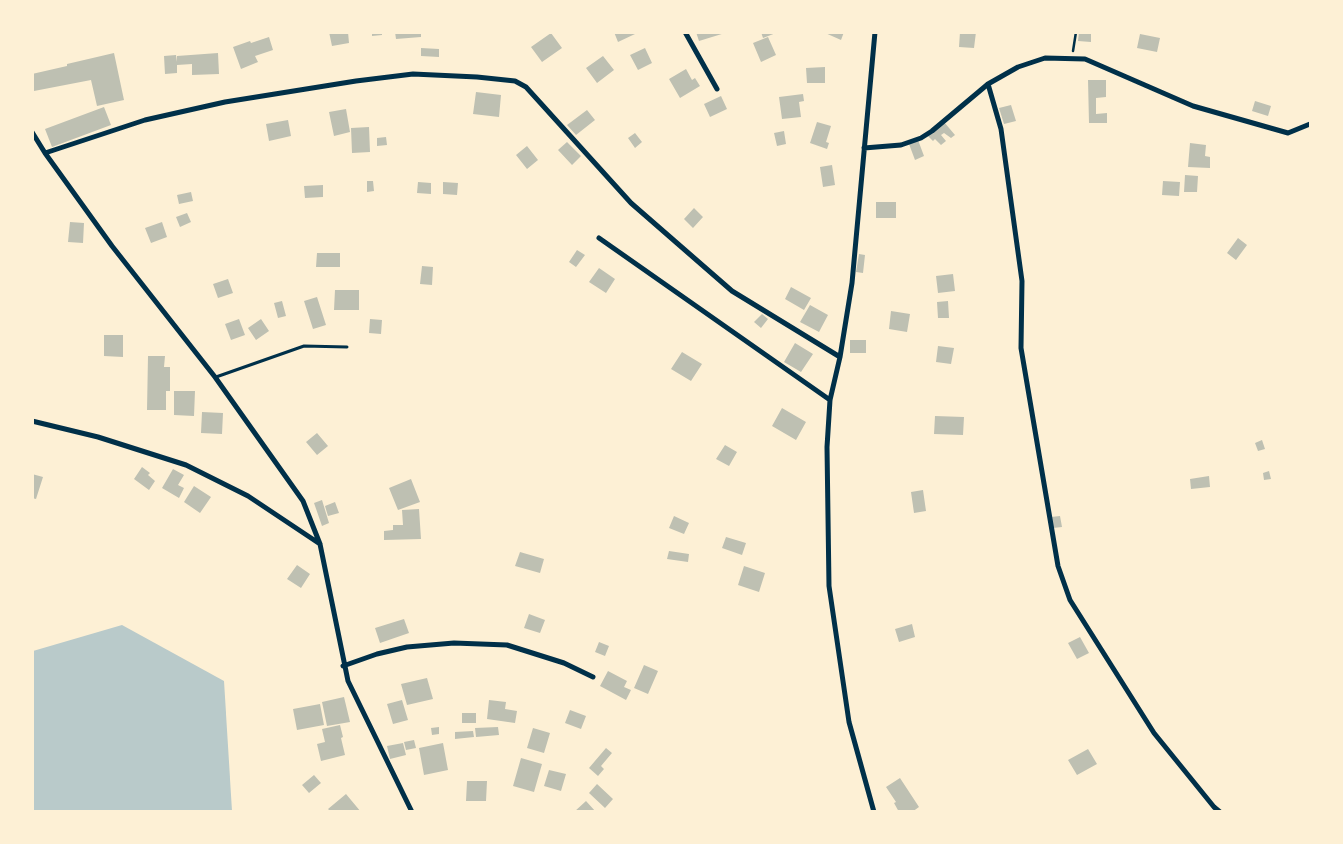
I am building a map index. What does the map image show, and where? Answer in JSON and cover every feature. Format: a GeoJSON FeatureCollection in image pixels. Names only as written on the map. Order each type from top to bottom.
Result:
{"type":"FeatureCollection","features":[{"type":"Feature","properties":{"kind":"street"},"geometry":{"type":"LineString","coordinates":[[685,32],[717,89]]}},
{"type":"Feature","properties":{"kind":"street"},"geometry":{"type":"LineString","coordinates":[[874,32],[852,282],[840,357],[830,400],[826,447],[829,586],[848,722],[874,812]]}},
{"type":"Feature","properties":{"kind":"street"},"geometry":{"type":"LineString","coordinates":[[864,148],[901,145],[921,138],[988,84],[1032,62],[1045,58],[1085,59],[1193,106],[1288,133],[1310,124]]}},
{"type":"Feature","properties":{"kind":"street"},"geometry":{"type":"LineString","coordinates":[[45,153],[145,120],[225,102],[356,81],[413,74],[515,81],[526,87],[631,204],[732,290],[840,357]]}},
{"type":"Feature","properties":{"kind":"street"},"geometry":{"type":"LineString","coordinates":[[988,84],[1001,129],[1022,282],[1021,348],[1058,566],[1070,600],[1154,733],[1220,812]]}},
{"type":"Feature","properties":{"kind":"street"},"geometry":{"type":"LineString","coordinates":[[32,132],[112,246],[215,377],[303,501],[320,544],[343,666],[348,681],[412,812]]}},
{"type":"Feature","properties":{"kind":"street"},"geometry":{"type":"LineString","coordinates":[[599,238],[830,400]]}},
{"type":"Feature","properties":{"kind":"street"},"geometry":{"type":"LineString","coordinates":[[32,421],[98,437],[186,465],[248,496],[320,544]]}},
{"type":"Feature","properties":{"kind":"street"},"geometry":{"type":"LineString","coordinates":[[343,666],[377,654],[407,647],[463,643],[507,645],[564,663],[593,677]]}},
{"type":"Feature","properties":{"kind":"lane"},"geometry":{"type":"LineString","coordinates":[[215,377],[304,346],[346,347]]}},
{"type":"Feature","properties":{"kind":"path"},"geometry":{"type":"LineString","coordinates":[[1072,58],[1076,32]]}},
{"type":"Feature","properties":{"kind":"shaded area"},"geometry":{"type":"Polygon","coordinates":[[[122,625],[224,681],[232,811],[33,811],[33,651],[122,625]]]}},
{"type":"Feature","properties":{"kind":"building"},"geometry":{"type":"Polygon","coordinates":[[[329,32],[348,32],[349,43],[332,46],[329,32]]]}},
{"type":"Feature","properties":{"kind":"building"},"geometry":{"type":"Polygon","coordinates":[[[372,32],[382,32],[382,35],[372,36],[372,32]]]}},
{"type":"Feature","properties":{"kind":"building"},"geometry":{"type":"Polygon","coordinates":[[[395,32],[421,32],[421,37],[396,39],[395,32]]]}},
{"type":"Feature","properties":{"kind":"building"},"geometry":{"type":"Polygon","coordinates":[[[614,32],[635,32],[635,34],[618,42],[614,32]]]}},
{"type":"Feature","properties":{"kind":"building"},"geometry":{"type":"Polygon","coordinates":[[[696,32],[724,32],[725,33],[699,41],[696,32]]]}},
{"type":"Feature","properties":{"kind":"building"},"geometry":{"type":"Polygon","coordinates":[[[761,32],[776,32],[776,33],[763,38],[761,32]]]}},
{"type":"Feature","properties":{"kind":"building"},"geometry":{"type":"Polygon","coordinates":[[[823,32],[844,32],[841,40],[823,32]]]}},
{"type":"Feature","properties":{"kind":"building"},"geometry":{"type":"Polygon","coordinates":[[[960,32],[976,32],[974,48],[959,47],[960,32]]]}},
{"type":"Feature","properties":{"kind":"building"},"geometry":{"type":"Polygon","coordinates":[[[1079,32],[1091,32],[1091,42],[1078,41],[1079,32]]]}},
{"type":"Feature","properties":{"kind":"building"},"geometry":{"type":"Polygon","coordinates":[[[551,33],[562,48],[542,62],[531,47],[551,33]]]}},
{"type":"Feature","properties":{"kind":"building"},"geometry":{"type":"Polygon","coordinates":[[[1140,34],[1160,38],[1157,52],[1137,48],[1140,34]]]}},
{"type":"Feature","properties":{"kind":"building"},"geometry":{"type":"Polygon","coordinates":[[[269,37],[273,50],[255,56],[258,62],[241,69],[233,47],[269,37]]]}},
{"type":"Feature","properties":{"kind":"building"},"geometry":{"type":"Polygon","coordinates":[[[768,37],[776,55],[761,62],[753,43],[768,37]]]}},
{"type":"Feature","properties":{"kind":"building"},"geometry":{"type":"Polygon","coordinates":[[[421,48],[439,49],[439,57],[421,56],[421,48]]]}},
{"type":"Feature","properties":{"kind":"building"},"geometry":{"type":"Polygon","coordinates":[[[645,48],[652,63],[638,70],[630,55],[645,48]]]}},
{"type":"Feature","properties":{"kind":"building"},"geometry":{"type":"Polygon","coordinates":[[[114,53],[124,100],[97,106],[91,80],[34,91],[32,87],[32,74],[114,53]]]}},
{"type":"Feature","properties":{"kind":"building"},"geometry":{"type":"Polygon","coordinates":[[[218,53],[219,74],[192,75],[192,64],[177,65],[177,73],[165,74],[164,56],[176,55],[177,62],[177,56],[218,53]]]}},
{"type":"Feature","properties":{"kind":"building"},"geometry":{"type":"Polygon","coordinates":[[[603,56],[614,70],[597,83],[586,68],[603,56]]]}},
{"type":"Feature","properties":{"kind":"building"},"geometry":{"type":"Polygon","coordinates":[[[825,67],[825,83],[807,83],[806,68],[825,67]]]}},
{"type":"Feature","properties":{"kind":"building"},"geometry":{"type":"Polygon","coordinates":[[[686,69],[692,80],[695,78],[700,86],[680,98],[669,79],[686,69]]]}},
{"type":"Feature","properties":{"kind":"building"},"geometry":{"type":"Polygon","coordinates":[[[1088,80],[1106,80],[1106,97],[1096,98],[1096,114],[1107,113],[1107,123],[1089,123],[1088,80]]]}},
{"type":"Feature","properties":{"kind":"building"},"geometry":{"type":"Polygon","coordinates":[[[476,92],[501,95],[499,117],[473,114],[476,92]]]}},
{"type":"Feature","properties":{"kind":"building"},"geometry":{"type":"Polygon","coordinates":[[[803,94],[804,101],[799,102],[801,117],[782,119],[779,97],[803,94]]]}},
{"type":"Feature","properties":{"kind":"building"},"geometry":{"type":"Polygon","coordinates":[[[721,96],[727,109],[710,117],[704,104],[721,96]]]}},
{"type":"Feature","properties":{"kind":"building"},"geometry":{"type":"Polygon","coordinates":[[[1255,101],[1271,106],[1268,116],[1252,111],[1255,101]]]}},
{"type":"Feature","properties":{"kind":"building"},"geometry":{"type":"Polygon","coordinates":[[[1011,105],[1016,121],[1004,124],[999,108],[1011,105]]]}},
{"type":"Feature","properties":{"kind":"building"},"geometry":{"type":"Polygon","coordinates":[[[104,107],[111,125],[52,147],[45,129],[104,107]]]}},
{"type":"Feature","properties":{"kind":"building"},"geometry":{"type":"Polygon","coordinates":[[[346,109],[350,132],[334,136],[329,112],[346,109]]]}},
{"type":"Feature","properties":{"kind":"building"},"geometry":{"type":"Polygon","coordinates":[[[587,110],[595,120],[576,135],[567,125],[587,110]]]}},
{"type":"Feature","properties":{"kind":"building"},"geometry":{"type":"Polygon","coordinates":[[[288,120],[291,136],[269,141],[266,124],[288,120]]]}},
{"type":"Feature","properties":{"kind":"building"},"geometry":{"type":"Polygon","coordinates":[[[817,122],[831,126],[826,142],[829,143],[827,149],[810,143],[817,122]]]}},
{"type":"Feature","properties":{"kind":"building"},"geometry":{"type":"Polygon","coordinates":[[[944,122],[955,135],[951,138],[944,133],[941,135],[946,141],[941,145],[935,139],[933,141],[928,136],[944,122]]]}},
{"type":"Feature","properties":{"kind":"building"},"geometry":{"type":"Polygon","coordinates":[[[369,127],[370,152],[352,153],[351,128],[369,127]]]}},
{"type":"Feature","properties":{"kind":"building"},"geometry":{"type":"Polygon","coordinates":[[[784,131],[786,144],[777,146],[774,133],[784,131]]]}},
{"type":"Feature","properties":{"kind":"building"},"geometry":{"type":"Polygon","coordinates":[[[635,133],[642,142],[635,148],[628,138],[635,133]]]}},
{"type":"Feature","properties":{"kind":"building"},"geometry":{"type":"Polygon","coordinates":[[[386,137],[387,145],[377,146],[377,138],[386,137]]]}},
{"type":"Feature","properties":{"kind":"building"},"geometry":{"type":"Polygon","coordinates":[[[918,140],[924,156],[915,160],[909,144],[918,140]]]}},
{"type":"Feature","properties":{"kind":"building"},"geometry":{"type":"Polygon","coordinates":[[[567,142],[581,156],[572,165],[558,150],[567,142]]]}},
{"type":"Feature","properties":{"kind":"building"},"geometry":{"type":"Polygon","coordinates":[[[1190,143],[1206,145],[1205,156],[1210,157],[1210,168],[1188,167],[1190,143]]]}},
{"type":"Feature","properties":{"kind":"building"},"geometry":{"type":"Polygon","coordinates":[[[527,146],[538,160],[527,169],[516,155],[527,146]]]}},
{"type":"Feature","properties":{"kind":"building"},"geometry":{"type":"Polygon","coordinates":[[[832,165],[835,185],[823,187],[820,167],[832,165]]]}},
{"type":"Feature","properties":{"kind":"building"},"geometry":{"type":"Polygon","coordinates":[[[1185,175],[1198,176],[1197,192],[1184,192],[1185,175]]]}},
{"type":"Feature","properties":{"kind":"building"},"geometry":{"type":"Polygon","coordinates":[[[367,181],[373,181],[374,191],[367,192],[367,181]]]}},
{"type":"Feature","properties":{"kind":"building"},"geometry":{"type":"Polygon","coordinates":[[[1163,181],[1180,182],[1179,196],[1162,195],[1163,181]]]}},
{"type":"Feature","properties":{"kind":"building"},"geometry":{"type":"Polygon","coordinates":[[[418,182],[431,183],[431,194],[417,193],[418,182]]]}},
{"type":"Feature","properties":{"kind":"building"},"geometry":{"type":"Polygon","coordinates":[[[443,182],[458,183],[457,195],[443,194],[443,182]]]}},
{"type":"Feature","properties":{"kind":"building"},"geometry":{"type":"Polygon","coordinates":[[[323,185],[323,197],[305,198],[304,186],[323,185]]]}},
{"type":"Feature","properties":{"kind":"building"},"geometry":{"type":"Polygon","coordinates":[[[191,192],[193,201],[179,204],[177,195],[191,192]]]}},
{"type":"Feature","properties":{"kind":"building"},"geometry":{"type":"Polygon","coordinates":[[[876,202],[896,202],[896,218],[876,218],[876,202]]]}},
{"type":"Feature","properties":{"kind":"building"},"geometry":{"type":"Polygon","coordinates":[[[694,208],[703,217],[693,228],[684,219],[694,208]]]}},
{"type":"Feature","properties":{"kind":"building"},"geometry":{"type":"Polygon","coordinates":[[[187,213],[191,222],[180,227],[176,217],[187,213]]]}},
{"type":"Feature","properties":{"kind":"building"},"geometry":{"type":"Polygon","coordinates":[[[70,222],[84,223],[83,243],[68,242],[70,222]]]}},
{"type":"Feature","properties":{"kind":"building"},"geometry":{"type":"Polygon","coordinates":[[[162,222],[167,237],[151,243],[145,228],[162,222]]]}},
{"type":"Feature","properties":{"kind":"building"},"geometry":{"type":"Polygon","coordinates":[[[1238,238],[1247,245],[1236,260],[1227,253],[1238,238]]]}},
{"type":"Feature","properties":{"kind":"building"},"geometry":{"type":"Polygon","coordinates":[[[577,250],[585,255],[576,267],[569,262],[577,250]]]}},
{"type":"Feature","properties":{"kind":"building"},"geometry":{"type":"Polygon","coordinates":[[[317,253],[340,253],[340,267],[316,267],[317,253]]]}},
{"type":"Feature","properties":{"kind":"building"},"geometry":{"type":"Polygon","coordinates":[[[859,254],[865,255],[863,273],[856,272],[859,254]]]}},
{"type":"Feature","properties":{"kind":"building"},"geometry":{"type":"Polygon","coordinates":[[[422,266],[433,267],[432,285],[420,284],[422,266]]]}},
{"type":"Feature","properties":{"kind":"building"},"geometry":{"type":"Polygon","coordinates":[[[599,268],[615,279],[606,293],[589,282],[599,268]]]}},
{"type":"Feature","properties":{"kind":"building"},"geometry":{"type":"Polygon","coordinates":[[[953,274],[955,291],[938,293],[936,276],[953,274]]]}},
{"type":"Feature","properties":{"kind":"building"},"geometry":{"type":"Polygon","coordinates":[[[228,279],[233,293],[218,298],[213,284],[228,279]]]}},
{"type":"Feature","properties":{"kind":"building"},"geometry":{"type":"Polygon","coordinates":[[[791,287],[811,298],[804,310],[785,299],[791,287]]]}},
{"type":"Feature","properties":{"kind":"building"},"geometry":{"type":"Polygon","coordinates":[[[335,290],[359,290],[359,310],[334,310],[335,290]]]}},
{"type":"Feature","properties":{"kind":"building"},"geometry":{"type":"Polygon","coordinates":[[[317,297],[326,325],[313,329],[304,301],[317,297]]]}},
{"type":"Feature","properties":{"kind":"building"},"geometry":{"type":"Polygon","coordinates":[[[282,301],[286,316],[278,318],[274,303],[282,301]]]}},
{"type":"Feature","properties":{"kind":"building"},"geometry":{"type":"Polygon","coordinates":[[[948,301],[949,318],[938,318],[937,302],[948,301]]]}},
{"type":"Feature","properties":{"kind":"building"},"geometry":{"type":"Polygon","coordinates":[[[810,305],[828,315],[819,332],[800,322],[810,305]]]}},
{"type":"Feature","properties":{"kind":"building"},"geometry":{"type":"Polygon","coordinates":[[[891,311],[910,314],[907,332],[889,329],[891,311]]]}},
{"type":"Feature","properties":{"kind":"building"},"geometry":{"type":"Polygon","coordinates":[[[762,314],[768,319],[761,328],[754,322],[762,314]]]}},
{"type":"Feature","properties":{"kind":"building"},"geometry":{"type":"Polygon","coordinates":[[[239,319],[245,335],[231,340],[225,324],[239,319]]]}},
{"type":"Feature","properties":{"kind":"building"},"geometry":{"type":"Polygon","coordinates":[[[261,319],[269,331],[256,340],[248,328],[261,319]]]}},
{"type":"Feature","properties":{"kind":"building"},"geometry":{"type":"Polygon","coordinates":[[[370,319],[382,320],[381,334],[369,333],[370,319]]]}},
{"type":"Feature","properties":{"kind":"building"},"geometry":{"type":"Polygon","coordinates":[[[104,335],[123,335],[123,357],[104,356],[104,335]]]}},
{"type":"Feature","properties":{"kind":"building"},"geometry":{"type":"Polygon","coordinates":[[[850,340],[866,340],[866,353],[850,353],[850,340]]]}},
{"type":"Feature","properties":{"kind":"building"},"geometry":{"type":"Polygon","coordinates":[[[795,343],[813,354],[801,372],[784,362],[795,343]]]}},
{"type":"Feature","properties":{"kind":"building"},"geometry":{"type":"Polygon","coordinates":[[[938,346],[954,348],[951,364],[936,362],[938,346]]]}},
{"type":"Feature","properties":{"kind":"building"},"geometry":{"type":"Polygon","coordinates":[[[682,352],[702,364],[691,381],[671,369],[682,352]]]}},
{"type":"Feature","properties":{"kind":"building"},"geometry":{"type":"Polygon","coordinates":[[[148,356],[165,356],[164,367],[170,367],[170,391],[166,391],[166,410],[147,410],[148,356]]]}},
{"type":"Feature","properties":{"kind":"building"},"geometry":{"type":"Polygon","coordinates":[[[174,391],[195,391],[194,416],[174,415],[174,391]]]}},
{"type":"Feature","properties":{"kind":"building"},"geometry":{"type":"Polygon","coordinates":[[[782,408],[806,422],[796,440],[772,426],[782,408]]]}},
{"type":"Feature","properties":{"kind":"building"},"geometry":{"type":"Polygon","coordinates":[[[202,412],[223,413],[222,434],[201,433],[202,412]]]}},
{"type":"Feature","properties":{"kind":"building"},"geometry":{"type":"Polygon","coordinates":[[[935,416],[964,417],[963,435],[934,434],[935,416]]]}},
{"type":"Feature","properties":{"kind":"building"},"geometry":{"type":"Polygon","coordinates":[[[317,433],[328,446],[317,455],[306,442],[317,433]]]}},
{"type":"Feature","properties":{"kind":"building"},"geometry":{"type":"Polygon","coordinates":[[[1262,440],[1265,449],[1258,451],[1255,443],[1262,440]]]}},
{"type":"Feature","properties":{"kind":"building"},"geometry":{"type":"Polygon","coordinates":[[[725,445],[737,452],[729,466],[716,459],[725,445]]]}},
{"type":"Feature","properties":{"kind":"building"},"geometry":{"type":"Polygon","coordinates":[[[142,467],[150,473],[148,475],[155,481],[149,490],[134,479],[142,467]]]}},
{"type":"Feature","properties":{"kind":"building"},"geometry":{"type":"Polygon","coordinates":[[[173,469],[184,475],[178,485],[184,488],[179,498],[162,488],[173,469]]]}},
{"type":"Feature","properties":{"kind":"building"},"geometry":{"type":"Polygon","coordinates":[[[1269,471],[1271,479],[1264,480],[1263,473],[1269,471]]]}},
{"type":"Feature","properties":{"kind":"building"},"geometry":{"type":"Polygon","coordinates":[[[32,474],[43,477],[36,499],[32,498],[32,474]]]}},
{"type":"Feature","properties":{"kind":"building"},"geometry":{"type":"Polygon","coordinates":[[[1209,476],[1210,487],[1191,489],[1190,479],[1209,476]]]}},
{"type":"Feature","properties":{"kind":"building"},"geometry":{"type":"Polygon","coordinates":[[[411,479],[420,502],[398,510],[389,488],[411,479]]]}},
{"type":"Feature","properties":{"kind":"building"},"geometry":{"type":"Polygon","coordinates":[[[194,486],[211,497],[200,513],[184,502],[194,486]]]}},
{"type":"Feature","properties":{"kind":"building"},"geometry":{"type":"Polygon","coordinates":[[[923,490],[926,511],[914,513],[911,492],[923,490]]]}},
{"type":"Feature","properties":{"kind":"building"},"geometry":{"type":"Polygon","coordinates":[[[322,500],[329,523],[322,526],[314,503],[322,500]]]}},
{"type":"Feature","properties":{"kind":"building"},"geometry":{"type":"Polygon","coordinates":[[[335,502],[339,513],[328,516],[325,506],[335,502]]]}},
{"type":"Feature","properties":{"kind":"building"},"geometry":{"type":"Polygon","coordinates":[[[419,509],[421,539],[384,540],[384,531],[393,530],[393,525],[403,525],[402,510],[419,509]]]}},
{"type":"Feature","properties":{"kind":"building"},"geometry":{"type":"Polygon","coordinates":[[[674,516],[689,523],[684,534],[669,528],[674,516]]]}},
{"type":"Feature","properties":{"kind":"building"},"geometry":{"type":"Polygon","coordinates":[[[1060,516],[1062,527],[1053,528],[1051,517],[1060,516]]]}},
{"type":"Feature","properties":{"kind":"building"},"geometry":{"type":"Polygon","coordinates":[[[726,537],[746,543],[742,555],[722,548],[726,537]]]}},
{"type":"Feature","properties":{"kind":"building"},"geometry":{"type":"Polygon","coordinates":[[[669,551],[689,554],[688,562],[667,559],[669,551]]]}},
{"type":"Feature","properties":{"kind":"building"},"geometry":{"type":"Polygon","coordinates":[[[520,552],[544,559],[540,573],[515,566],[520,552]]]}},
{"type":"Feature","properties":{"kind":"building"},"geometry":{"type":"Polygon","coordinates":[[[297,565],[310,574],[301,588],[287,579],[297,565]]]}},
{"type":"Feature","properties":{"kind":"building"},"geometry":{"type":"Polygon","coordinates":[[[744,566],[765,573],[759,592],[738,585],[744,566]]]}},
{"type":"Feature","properties":{"kind":"building"},"geometry":{"type":"Polygon","coordinates":[[[529,614],[545,620],[540,633],[524,628],[529,614]]]}},
{"type":"Feature","properties":{"kind":"building"},"geometry":{"type":"Polygon","coordinates":[[[404,619],[409,633],[380,643],[375,628],[404,619]]]}},
{"type":"Feature","properties":{"kind":"building"},"geometry":{"type":"Polygon","coordinates":[[[912,624],[915,637],[899,642],[895,629],[912,624]]]}},
{"type":"Feature","properties":{"kind":"building"},"geometry":{"type":"Polygon","coordinates":[[[1080,637],[1089,653],[1077,659],[1068,643],[1080,637]]]}},
{"type":"Feature","properties":{"kind":"building"},"geometry":{"type":"Polygon","coordinates":[[[599,642],[609,646],[605,656],[595,652],[599,642]]]}},
{"type":"Feature","properties":{"kind":"building"},"geometry":{"type":"Polygon","coordinates":[[[644,665],[658,671],[648,694],[634,688],[644,665]]]}},
{"type":"Feature","properties":{"kind":"building"},"geometry":{"type":"Polygon","coordinates":[[[608,671],[627,681],[624,687],[631,690],[626,700],[600,686],[608,671]]]}},
{"type":"Feature","properties":{"kind":"building"},"geometry":{"type":"Polygon","coordinates":[[[427,678],[433,699],[407,705],[401,684],[427,678]]]}},
{"type":"Feature","properties":{"kind":"building"},"geometry":{"type":"Polygon","coordinates":[[[344,697],[350,722],[327,726],[322,702],[344,697]]]}},
{"type":"Feature","properties":{"kind":"building"},"geometry":{"type":"Polygon","coordinates":[[[402,700],[408,720],[393,724],[387,704],[402,700]]]}},
{"type":"Feature","properties":{"kind":"building"},"geometry":{"type":"Polygon","coordinates":[[[489,700],[506,702],[505,709],[517,711],[515,723],[487,719],[489,700]]]}},
{"type":"Feature","properties":{"kind":"building"},"geometry":{"type":"Polygon","coordinates":[[[320,704],[324,725],[297,730],[293,709],[320,704]]]}},
{"type":"Feature","properties":{"kind":"building"},"geometry":{"type":"Polygon","coordinates":[[[570,710],[586,716],[581,729],[565,723],[570,710]]]}},
{"type":"Feature","properties":{"kind":"building"},"geometry":{"type":"Polygon","coordinates":[[[462,713],[476,713],[476,723],[462,723],[462,713]]]}},
{"type":"Feature","properties":{"kind":"building"},"geometry":{"type":"Polygon","coordinates":[[[340,725],[345,755],[321,761],[317,744],[325,742],[322,729],[340,725]]]}},
{"type":"Feature","properties":{"kind":"building"},"geometry":{"type":"Polygon","coordinates":[[[439,727],[439,734],[432,735],[431,728],[439,727]]]}},
{"type":"Feature","properties":{"kind":"building"},"geometry":{"type":"Polygon","coordinates":[[[498,727],[499,735],[476,737],[475,728],[498,727]]]}},
{"type":"Feature","properties":{"kind":"building"},"geometry":{"type":"Polygon","coordinates":[[[533,728],[550,733],[544,753],[527,748],[533,728]]]}},
{"type":"Feature","properties":{"kind":"building"},"geometry":{"type":"Polygon","coordinates":[[[473,731],[474,737],[455,739],[455,732],[473,731]]]}},
{"type":"Feature","properties":{"kind":"building"},"geometry":{"type":"Polygon","coordinates":[[[414,740],[416,748],[406,750],[404,742],[414,740]]]}},
{"type":"Feature","properties":{"kind":"building"},"geometry":{"type":"Polygon","coordinates":[[[403,743],[406,755],[390,759],[387,746],[403,743]]]}},
{"type":"Feature","properties":{"kind":"building"},"geometry":{"type":"Polygon","coordinates":[[[443,743],[448,770],[424,775],[419,748],[443,743]]]}},
{"type":"Feature","properties":{"kind":"building"},"geometry":{"type":"Polygon","coordinates":[[[606,748],[612,753],[601,766],[604,769],[598,776],[589,768],[606,748]]]}},
{"type":"Feature","properties":{"kind":"building"},"geometry":{"type":"Polygon","coordinates":[[[1088,749],[1097,764],[1077,775],[1068,760],[1088,749]]]}},
{"type":"Feature","properties":{"kind":"building"},"geometry":{"type":"Polygon","coordinates":[[[521,758],[542,764],[534,792],[513,786],[521,758]]]}},
{"type":"Feature","properties":{"kind":"building"},"geometry":{"type":"Polygon","coordinates":[[[549,770],[566,774],[561,791],[544,786],[549,770]]]}},
{"type":"Feature","properties":{"kind":"building"},"geometry":{"type":"Polygon","coordinates":[[[314,775],[321,783],[309,793],[302,785],[314,775]]]}},
{"type":"Feature","properties":{"kind":"building"},"geometry":{"type":"Polygon","coordinates":[[[900,778],[919,807],[912,812],[899,812],[894,803],[896,802],[886,787],[900,778]]]}},
{"type":"Feature","properties":{"kind":"building"},"geometry":{"type":"Polygon","coordinates":[[[467,781],[487,781],[486,801],[466,801],[467,781]]]}},
{"type":"Feature","properties":{"kind":"building"},"geometry":{"type":"Polygon","coordinates":[[[597,784],[613,799],[605,808],[589,793],[597,784]]]}},
{"type":"Feature","properties":{"kind":"building"},"geometry":{"type":"Polygon","coordinates":[[[346,794],[361,812],[331,812],[328,809],[346,794]]]}},
{"type":"Feature","properties":{"kind":"building"},"geometry":{"type":"Polygon","coordinates":[[[586,801],[596,812],[574,812],[586,801]]]}}]}
